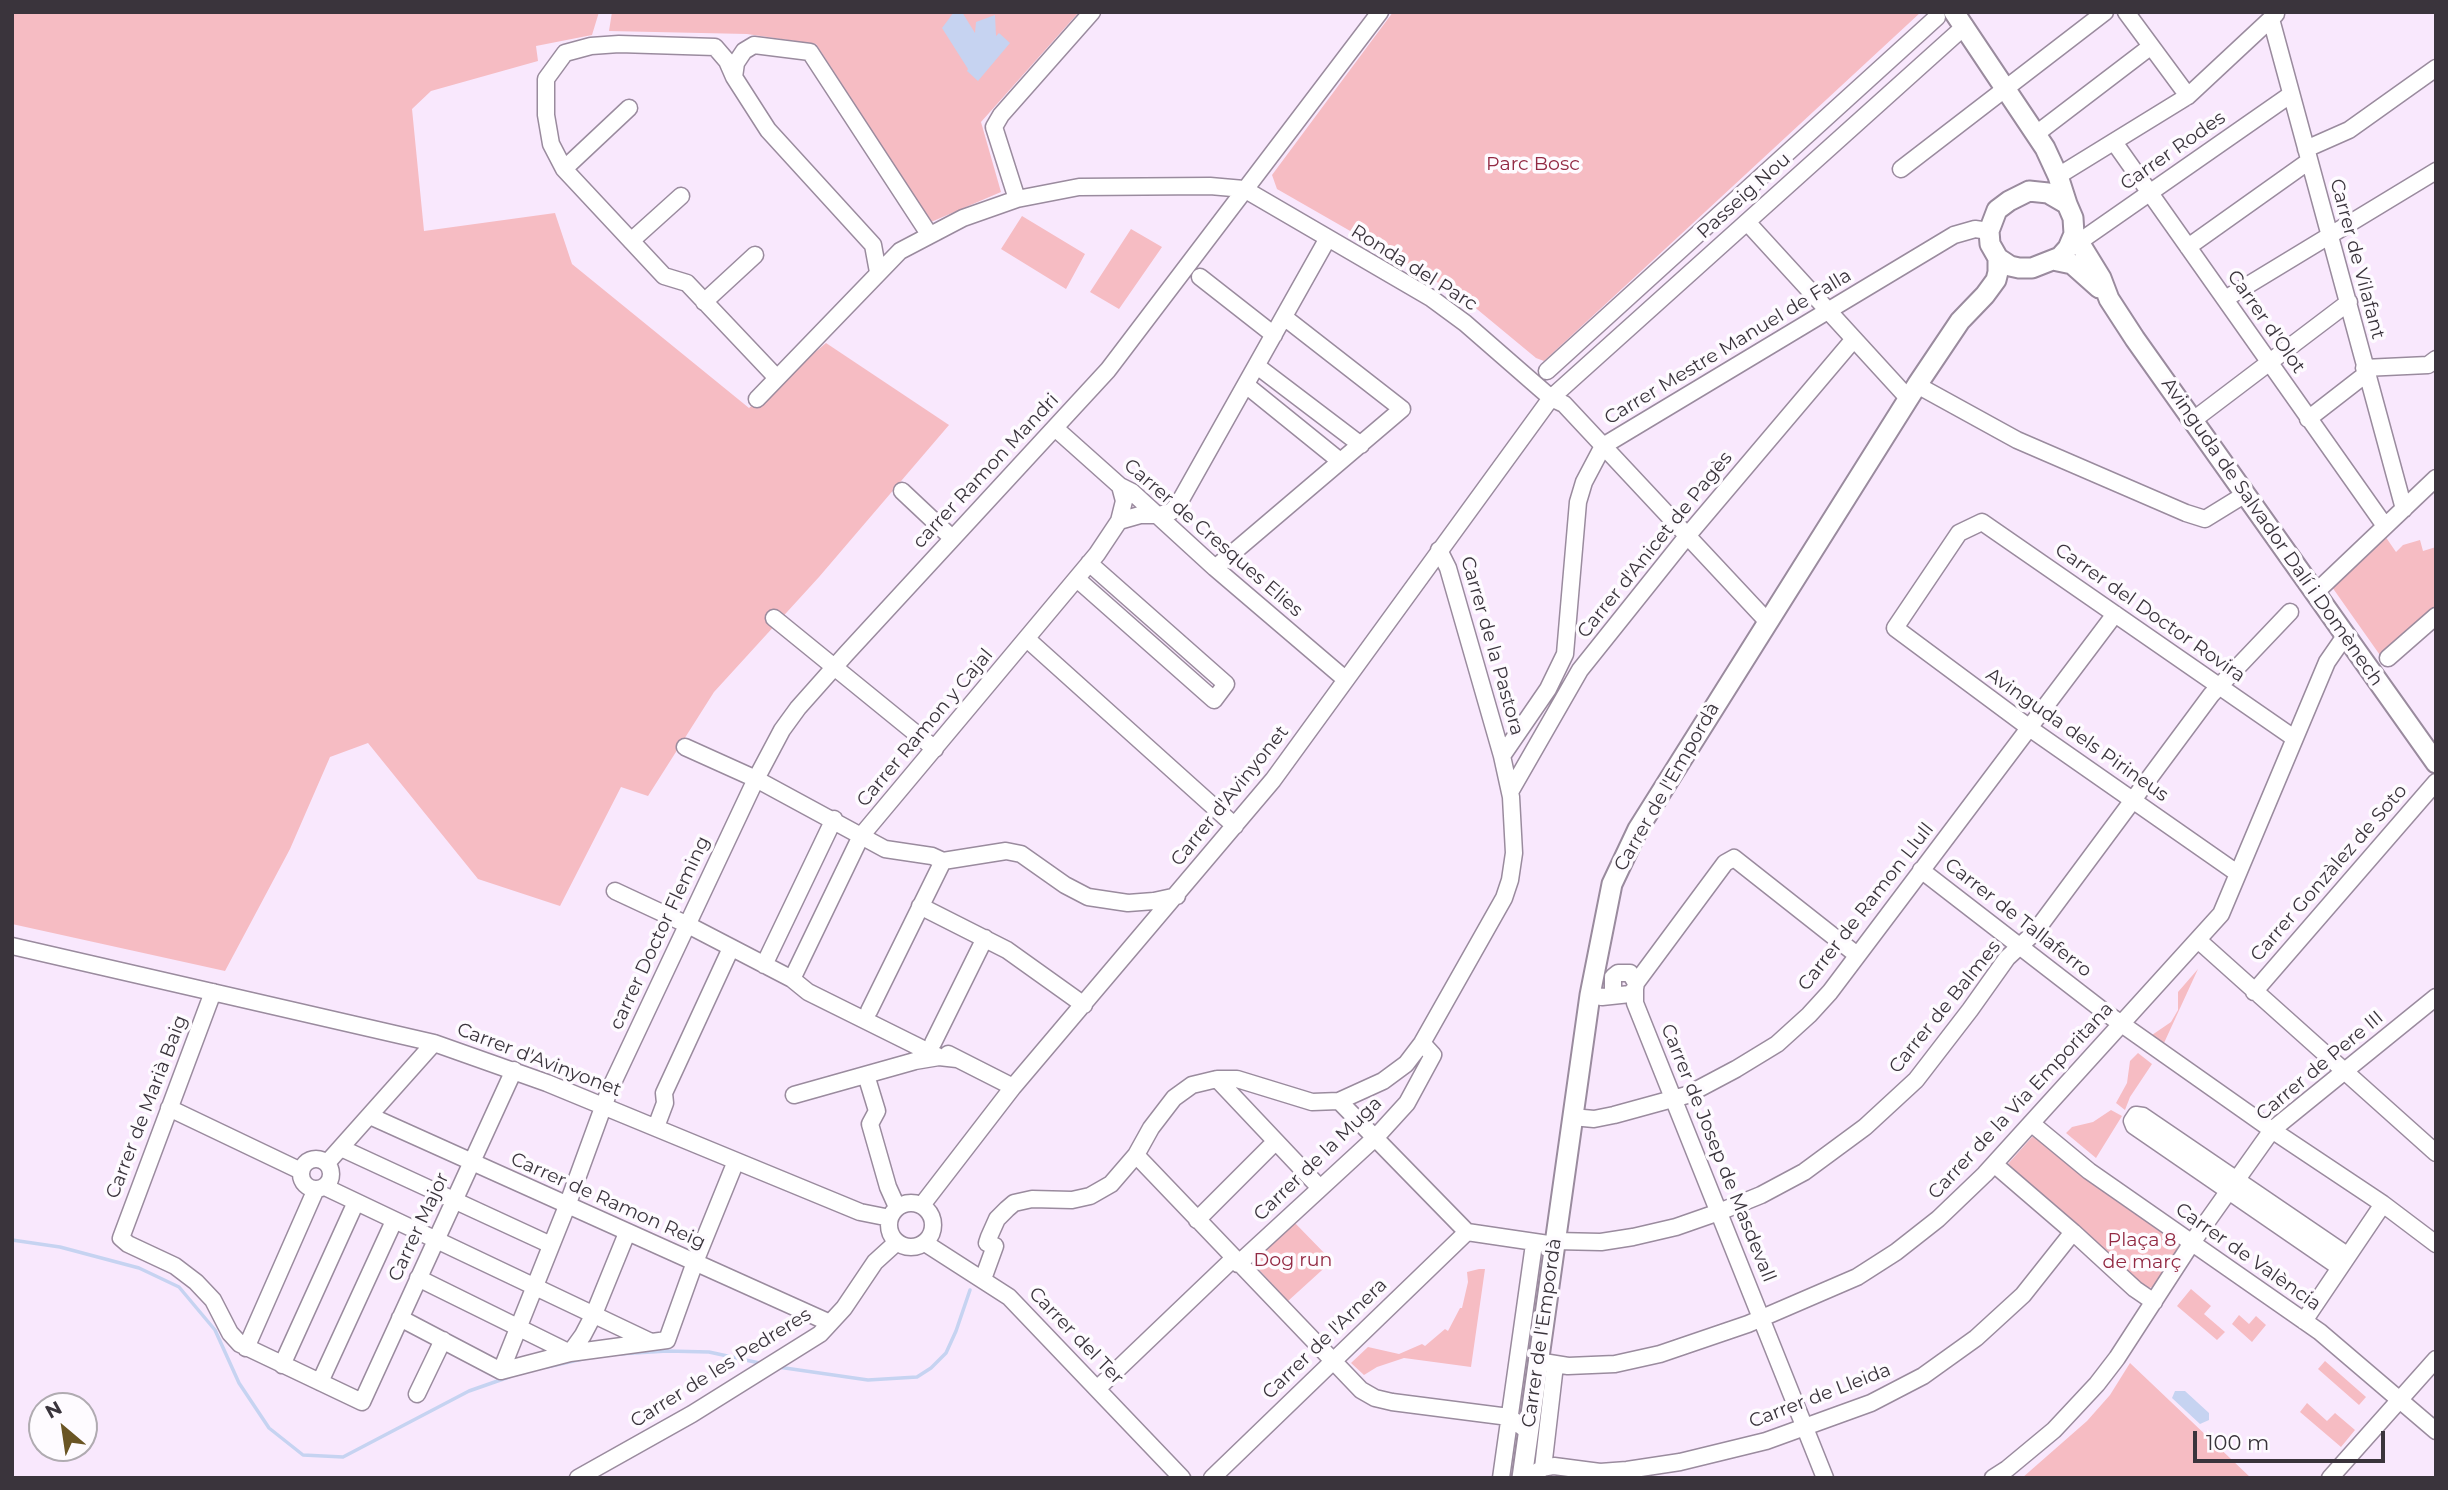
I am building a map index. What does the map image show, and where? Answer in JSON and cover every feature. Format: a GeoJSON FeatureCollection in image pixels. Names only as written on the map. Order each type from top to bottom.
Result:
{"type":"FeatureCollection","features":[{"type":"Feature","properties":{"kind":"main road"},"geometry":{"type":"LineString","coordinates":[[1953,16],[2005,88],[2048,155],[2073,218],[2077,238],[2101,278],[2109,299]]}},
{"type":"Feature","properties":{"kind":"main road"},"geometry":{"type":"LineString","coordinates":[[2032,268],[2010,266],[1998,257],[1990,244],[1989,231],[1997,210],[2029,191],[2043,175],[2048,155]]}},
{"type":"Feature","properties":{"kind":"main road"},"geometry":{"type":"LineString","coordinates":[[2029,191],[2048,193],[2067,204]]}},
{"type":"Feature","properties":{"kind":"main road"},"geometry":{"type":"LineString","coordinates":[[1985,295],[2032,268],[2053,260],[2077,238]]}},
{"type":"Feature","properties":{"kind":"main road"},"geometry":{"type":"LineString","coordinates":[[1985,295],[1996,280],[1998,257]]}},
{"type":"Feature","properties":{"kind":"main road"},"geometry":{"type":"LineString","coordinates":[[2053,260],[2079,268],[2109,299]]}},
{"type":"Feature","properties":{"kind":"main road","name":"Carrer de l'Empordà"},"geometry":{"type":"LineString","coordinates":[[1525,1478],[1528,1431],[1546,1363],[1555,1243],[1590,995],[1607,901],[1620,863],[1768,621],[1913,392],[1960,321],[1985,295]]}},
{"type":"Feature","properties":{"kind":"main road","name":"Avinguda de Salvador Dalí i Domènech"},"geometry":{"type":"LineString","coordinates":[[2109,299],[2244,495],[2436,763]]}},
{"type":"Feature","properties":{"kind":"street"},"geometry":{"type":"LineString","coordinates":[[1017,199],[994,127],[1001,115],[1092,12]]}},
{"type":"Feature","properties":{"kind":"street","name":"carrer Ramon Mandri"},"geometry":{"type":"LineString","coordinates":[[756,779],[782,730],[798,708],[1108,370],[1380,12]]}},
{"type":"Feature","properties":{"kind":"street"},"geometry":{"type":"LineString","coordinates":[[1901,169],[2105,12]]}},
{"type":"Feature","properties":{"kind":"street"},"geometry":{"type":"LineString","coordinates":[[2126,12],[2188,96]]}},
{"type":"Feature","properties":{"kind":"street","name":"Passeig Nou"},"geometry":{"type":"LineString","coordinates":[[1551,398],[1747,222],[1953,16]]}},
{"type":"Feature","properties":{"kind":"street","name":"Passeig Nou"},"geometry":{"type":"LineString","coordinates":[[1547,371],[1953,16]]}},
{"type":"Feature","properties":{"kind":"street"},"geometry":{"type":"LineString","coordinates":[[2058,176],[2188,96],[2274,16]]}},
{"type":"Feature","properties":{"kind":"street","name":"Carrer de Vilafant"},"geometry":{"type":"LineString","coordinates":[[2274,16],[2290,95],[2404,509]]}},
{"type":"Feature","properties":{"kind":"street"},"geometry":{"type":"LineString","coordinates":[[777,378],[687,283],[664,276],[565,169],[551,144],[546,115],[547,79],[565,53],[591,46],[619,44],[715,47],[727,61],[734,77],[768,130],[873,245],[878,272]]}},
{"type":"Feature","properties":{"kind":"street"},"geometry":{"type":"LineString","coordinates":[[734,77],[736,63],[744,51],[754,45],[810,52],[929,234]]}},
{"type":"Feature","properties":{"kind":"street"},"geometry":{"type":"LineString","coordinates":[[2036,134],[2150,47]]}},
{"type":"Feature","properties":{"kind":"street"},"geometry":{"type":"LineString","coordinates":[[2188,247],[2307,155],[2349,130],[2436,68]]}},
{"type":"Feature","properties":{"kind":"street","name":"Carrer Rodes"},"geometry":{"type":"LineString","coordinates":[[2077,238],[2149,193],[2290,95]]}},
{"type":"Feature","properties":{"kind":"street"},"geometry":{"type":"LineString","coordinates":[[565,169],[629,108]]}},
{"type":"Feature","properties":{"kind":"street","name":"Carrer d'Olot"},"geometry":{"type":"LineString","coordinates":[[2114,142],[2385,526]]}},
{"type":"Feature","properties":{"kind":"street"},"geometry":{"type":"LineString","coordinates":[[2225,299],[2436,171]]}},
{"type":"Feature","properties":{"kind":"street"},"geometry":{"type":"LineString","coordinates":[[757,399],[900,251],[963,218],[1017,199],[1079,187],[1210,186],[1244,189]]}},
{"type":"Feature","properties":{"kind":"street","name":"Ronda del Parc"},"geometry":{"type":"LineString","coordinates":[[1244,189],[1431,298],[1465,323],[1551,398],[1564,404],[1768,621]]}},
{"type":"Feature","properties":{"kind":"street"},"geometry":{"type":"LineString","coordinates":[[631,241],[681,196]]}},
{"type":"Feature","properties":{"kind":"street"},"geometry":{"type":"LineString","coordinates":[[1747,222],[1854,340],[1913,392],[2017,440],[2205,519],[2244,495]]}},
{"type":"Feature","properties":{"kind":"street","name":"Carrer Mestre Manuel de Falla"},"geometry":{"type":"LineString","coordinates":[[1502,755],[1548,689],[1565,654],[1578,502],[1584,482],[1603,446],[1954,235],[1975,229],[1989,231]]}},
{"type":"Feature","properties":{"kind":"street"},"geometry":{"type":"LineString","coordinates":[[1121,486],[1124,501],[1119,521],[1140,515],[1158,516],[1171,512],[1179,503],[1328,238]]}},
{"type":"Feature","properties":{"kind":"street"},"geometry":{"type":"LineString","coordinates":[[873,245],[900,251]]}},
{"type":"Feature","properties":{"kind":"street"},"geometry":{"type":"LineString","coordinates":[[704,302],[755,255]]}},
{"type":"Feature","properties":{"kind":"street"},"geometry":{"type":"LineString","coordinates":[[1200,277],[1274,335]]}},
{"type":"Feature","properties":{"kind":"street"},"geometry":{"type":"LineString","coordinates":[[2192,421],[2348,302]]}},
{"type":"Feature","properties":{"kind":"street"},"geometry":{"type":"LineString","coordinates":[[1215,568],[1402,409],[1284,317]]}},
{"type":"Feature","properties":{"kind":"street","name":"Carrer d'Anicet de Pagès"},"geometry":{"type":"LineString","coordinates":[[1510,792],[1580,670],[1688,536],[1854,340]]}},
{"type":"Feature","properties":{"kind":"street"},"geometry":{"type":"LineString","coordinates":[[2308,419],[2365,371],[2428,365],[2436,359]]}},
{"type":"Feature","properties":{"kind":"street"},"geometry":{"type":"LineString","coordinates":[[1257,366],[1361,445]]}},
{"type":"Feature","properties":{"kind":"street"},"geometry":{"type":"LineString","coordinates":[[1246,385],[1340,461]]}},
{"type":"Feature","properties":{"kind":"street","name":"Carrer d'Avinyonet"},"geometry":{"type":"LineString","coordinates":[[922,1205],[1013,1087],[1273,780],[1551,398]]}},
{"type":"Feature","properties":{"kind":"street","name":"Carrer de Cresques Elies"},"geometry":{"type":"LineString","coordinates":[[1055,428],[1345,679]]}},
{"type":"Feature","properties":{"kind":"street"},"geometry":{"type":"LineString","coordinates":[[2315,593],[2436,478]]}},
{"type":"Feature","properties":{"kind":"street"},"geometry":{"type":"LineString","coordinates":[[902,491],[952,538]]}},
{"type":"Feature","properties":{"kind":"street","name":"Carrer Ramon y Cajal"},"geometry":{"type":"LineString","coordinates":[[792,979],[861,836],[1077,579],[1119,521]]}},
{"type":"Feature","properties":{"kind":"street","name":"Carrer del Doctor Rovira"},"geometry":{"type":"LineString","coordinates":[[1895,628],[1959,533],[1982,522],[2294,738]]}},
{"type":"Feature","properties":{"kind":"street","name":"Carrer de la Pastora"},"geometry":{"type":"LineString","coordinates":[[1439,550],[1448,568],[1502,755]]}},
{"type":"Feature","properties":{"kind":"street"},"geometry":{"type":"LineString","coordinates":[[1077,579],[1214,700],[1226,684],[1089,563]]}},
{"type":"Feature","properties":{"kind":"street","name":"Carrer de Balmes"},"geometry":{"type":"LineString","coordinates":[[1467,1233],[1534,1244],[1601,1242],[1675,1227],[1761,1195],[1804,1172],[1848,1140],[1916,1080],[2007,958],[2035,932],[2218,687],[2290,612]]}},
{"type":"Feature","properties":{"kind":"street","name":"Carrer de Ramon Llull"},"geometry":{"type":"LineString","coordinates":[[1572,1118],[1594,1119],[1675,1100],[1736,1069],[1777,1044],[1830,992],[2115,614]]}},
{"type":"Feature","properties":{"kind":"street"},"geometry":{"type":"LineString","coordinates":[[2388,658],[2436,616]]}},
{"type":"Feature","properties":{"kind":"street"},"geometry":{"type":"LineString","coordinates":[[774,618],[935,749]]}},
{"type":"Feature","properties":{"kind":"street","name":"Avinguda dels Pirineus"},"geometry":{"type":"LineString","coordinates":[[1895,628],[2030,728],[2237,873]]}},
{"type":"Feature","properties":{"kind":"street","name":"Carrer de la Via Emporitana"},"geometry":{"type":"LineString","coordinates":[[1546,1363],[1590,1367],[1636,1360],[1762,1319],[1857,1277],[1896,1252],[1938,1219],[1994,1164],[2221,914],[2327,662],[2345,636]]}},
{"type":"Feature","properties":{"kind":"street"},"geometry":{"type":"LineString","coordinates":[[1027,639],[1235,826]]}},
{"type":"Feature","properties":{"kind":"street"},"geometry":{"type":"LineString","coordinates":[[685,747],[756,779],[886,849],[932,856],[943,861],[1006,851],[1021,854],[1065,885],[1088,897],[1128,903],[1177,896]]}},
{"type":"Feature","properties":{"kind":"street"},"geometry":{"type":"LineString","coordinates":[[983,1279],[995,1246],[987,1243],[989,1237],[998,1219],[1014,1203],[1032,1199],[1072,1200],[1090,1196],[1111,1184],[1136,1156],[1151,1128],[1174,1098],[1192,1085],[1217,1079],[1237,1079],[1312,1102],[1339,1101],[1383,1081],[1406,1064],[1422,1043],[1504,898],[1510,880],[1514,853],[1510,792],[1502,755]]}},
{"type":"Feature","properties":{"kind":"street","name":"carrer Doctor Fleming"},"geometry":{"type":"LineString","coordinates":[[501,1371],[567,1206],[603,1106],[756,779]]}},
{"type":"Feature","properties":{"kind":"street","name":"Carrer Gonzàlez de Soto"},"geometry":{"type":"LineString","coordinates":[[2254,992],[2436,782]]}},
{"type":"Feature","properties":{"kind":"street"},"geometry":{"type":"LineString","coordinates":[[764,965],[834,820]]}},
{"type":"Feature","properties":{"kind":"street"},"geometry":{"type":"LineString","coordinates":[[1590,995],[1602,997],[1631,986],[1725,863],[1734,858],[1857,955]]}},
{"type":"Feature","properties":{"kind":"street"},"geometry":{"type":"LineString","coordinates":[[869,1010],[943,861]]}},
{"type":"Feature","properties":{"kind":"street","name":"Carrer de Tallaferro"},"geometry":{"type":"LineString","coordinates":[[1921,870],[2122,1024],[2436,1244]]}},
{"type":"Feature","properties":{"kind":"street"},"geometry":{"type":"LineString","coordinates":[[615,891],[792,979],[807,992],[1013,1087]]}},
{"type":"Feature","properties":{"kind":"street"},"geometry":{"type":"LineString","coordinates":[[920,906],[1007,950],[1084,1005]]}},
{"type":"Feature","properties":{"kind":"street"},"geometry":{"type":"LineString","coordinates":[[794,1095],[866,1075],[936,1050],[985,938]]}},
{"type":"Feature","properties":{"kind":"street"},"geometry":{"type":"LineString","coordinates":[[2198,940],[2436,1153]]}},
{"type":"Feature","properties":{"kind":"street","name":"Carrer d'Avinyonet"},"geometry":{"type":"LineString","coordinates":[[12,946],[434,1043],[514,1070],[860,1212],[893,1212]]}},
{"type":"Feature","properties":{"kind":"street"},"geometry":{"type":"LineString","coordinates":[[656,1127],[665,1103],[664,1093],[731,948]]}},
{"type":"Feature","properties":{"kind":"street"},"geometry":{"type":"LineString","coordinates":[[1596,964],[1613,967],[1631,986]]}},
{"type":"Feature","properties":{"kind":"street"},"geometry":{"type":"LineString","coordinates":[[792,979],[808,982],[869,1010],[936,1050]]}},
{"type":"Feature","properties":{"kind":"street","name":"Carrer de Josep de Masdevall"},"geometry":{"type":"LineString","coordinates":[[1631,986],[1825,1478]]}},
{"type":"Feature","properties":{"kind":"street","name":"Carrer de Marià Baig"},"geometry":{"type":"LineString","coordinates":[[213,992],[121,1238],[128,1244],[175,1266],[196,1282],[216,1304],[235,1339],[246,1348]]}},
{"type":"Feature","properties":{"kind":"street","name":"Carrer de Pere III"},"geometry":{"type":"LineString","coordinates":[[1999,1475],[2054,1430],[2097,1384],[2272,1130],[2436,997]]}},
{"type":"Feature","properties":{"kind":"street"},"geometry":{"type":"LineString","coordinates":[[327,1163],[434,1043]]}},
{"type":"Feature","properties":{"kind":"street","name":"Carrer de la Muga"},"geometry":{"type":"LineString","coordinates":[[1098,1388],[1235,1261],[1376,1137],[1407,1103],[1433,1055],[1422,1043]]}},
{"type":"Feature","properties":{"kind":"street","name":"Carrer Major"},"geometry":{"type":"LineString","coordinates":[[320,1382],[362,1402],[514,1070]]}},
{"type":"Feature","properties":{"kind":"street"},"geometry":{"type":"LineString","coordinates":[[866,1075],[877,1111],[870,1124],[893,1212],[889,1231],[897,1242],[911,1247],[930,1237],[934,1223],[928,1209],[910,1202],[893,1212]]}},
{"type":"Feature","properties":{"kind":"street"},"geometry":{"type":"LineString","coordinates":[[1217,1079],[1320,1188]]}},
{"type":"Feature","properties":{"kind":"street"},"geometry":{"type":"LineString","coordinates":[[1339,1101],[1467,1233]]}},
{"type":"Feature","properties":{"kind":"street"},"geometry":{"type":"LineString","coordinates":[[169,1108],[301,1171]]}},
{"type":"Feature","properties":{"kind":"street"},"geometry":{"type":"LineString","coordinates":[[2232,1185],[2143,1116],[2136,1115],[2132,1121],[2134,1126],[2232,1185],[2343,1261]]}},
{"type":"Feature","properties":{"kind":"street","name":"Carrer de Ramon Reig"},"geometry":{"type":"LineString","coordinates":[[370,1116],[830,1323]]}},
{"type":"Feature","properties":{"kind":"street","name":"Carrer de València"},"geometry":{"type":"LineString","coordinates":[[2031,1123],[2089,1171],[2304,1321],[2436,1431]]}},
{"type":"Feature","properties":{"kind":"street"},"geometry":{"type":"LineString","coordinates":[[1196,1220],[1275,1142]]}},
{"type":"Feature","properties":{"kind":"street"},"geometry":{"type":"LineString","coordinates":[[341,1148],[551,1245]]}},
{"type":"Feature","properties":{"kind":"street"},"geometry":{"type":"LineString","coordinates":[[1136,1156],[1361,1390],[1375,1398],[1437,1409],[1509,1417],[1528,1431]]}},
{"type":"Feature","properties":{"kind":"street"},"geometry":{"type":"LineString","coordinates":[[394,1221],[320,1382],[246,1348],[320,1188],[331,1180],[332,1171],[320,1158],[305,1163],[301,1171],[302,1180],[307,1187],[320,1188],[356,1202],[649,1342]]}},
{"type":"Feature","properties":{"kind":"street"},"geometry":{"type":"LineString","coordinates":[[400,1318],[501,1371],[570,1353],[667,1340],[736,1161]]}},
{"type":"Feature","properties":{"kind":"street"},"geometry":{"type":"LineString","coordinates":[[1994,1164],[2135,1289],[2154,1302]]}},
{"type":"Feature","properties":{"kind":"street"},"geometry":{"type":"LineString","coordinates":[[282,1364],[356,1202]]}},
{"type":"Feature","properties":{"kind":"street"},"geometry":{"type":"LineString","coordinates":[[2304,1321],[2383,1205]]}},
{"type":"Feature","properties":{"kind":"street","name":"Carrer de Lleida"},"geometry":{"type":"LineString","coordinates":[[1543,1468],[1554,1466],[1600,1472],[1627,1470],[1720,1453],[1806,1428],[1871,1403],[1923,1376],[1976,1338],[2023,1295],[2073,1232]]}},
{"type":"Feature","properties":{"kind":"street"},"geometry":{"type":"LineString","coordinates":[[570,1353],[594,1314],[627,1233]]}},
{"type":"Feature","properties":{"kind":"street","name":"Carrer de l'Arnera"},"geometry":{"type":"LineString","coordinates":[[1212,1478],[1467,1233]]}},
{"type":"Feature","properties":{"kind":"street","name":"Carrer de les Pedreres"},"geometry":{"type":"LineString","coordinates":[[578,1478],[692,1414],[820,1334],[844,1308],[874,1262],[897,1242]]}},
{"type":"Feature","properties":{"kind":"street","name":"Carrer del Ter"},"geometry":{"type":"LineString","coordinates":[[925,1242],[1009,1297],[1182,1478]]}},
{"type":"Feature","properties":{"kind":"street","name":"Carrer de l'Empordà"},"geometry":{"type":"LineString","coordinates":[[1501,1478],[1534,1244]]}},
{"type":"Feature","properties":{"kind":"street"},"geometry":{"type":"LineString","coordinates":[[418,1278],[570,1353]]}},
{"type":"Feature","properties":{"kind":"street"},"geometry":{"type":"LineString","coordinates":[[417,1394],[443,1340]]}},
{"type":"Feature","properties":{"kind":"street"},"geometry":{"type":"LineString","coordinates":[[2330,1478],[2436,1359]]}},
{"type":"Feature","properties":{"kind":"street","name":"Carrer de l'Empordà"},"geometry":{"type":"LineString","coordinates":[[1543,1468],[1546,1363]]}},
{"type":"Feature","properties":{"kind":"street"},"geometry":{"type":"LineString","coordinates":[[1525,1478],[1543,1468]]}},
{"type":"Feature","properties":{"kind":"green space"},"geometry":{"type":"Polygon","coordinates":[[[12,12],[599,12],[592,35],[536,46],[538,61],[431,91],[412,109],[424,231],[555,213],[572,264],[749,408],[826,343],[949,425],[819,577],[714,692],[648,796],[621,787],[560,906],[478,879],[368,743],[330,757],[290,849],[225,971],[12,924],[12,12]]]}},
{"type":"Feature","properties":{"kind":"green space"},"geometry":{"type":"Polygon","coordinates":[[[612,12],[1079,12],[981,122],[1001,192],[931,222],[816,44],[747,34],[609,31],[612,12]]]}},
{"type":"Feature","properties":{"kind":"green space","name":"Parc Bosc"},"geometry":{"type":"Polygon","coordinates":[[[1393,12],[1921,12],[1544,361],[1536,358],[1472,305],[1420,271],[1277,189],[1272,175],[1393,12]]]}},
{"type":"Feature","properties":{"kind":"green space"},"geometry":{"type":"Polygon","coordinates":[[[1022,216],[1085,254],[1066,289],[1001,249],[1022,216]]]}},
{"type":"Feature","properties":{"kind":"green space"},"geometry":{"type":"Polygon","coordinates":[[[1131,229],[1162,247],[1119,309],[1090,292],[1131,229]]]}},
{"type":"Feature","properties":{"kind":"green space"},"geometry":{"type":"Polygon","coordinates":[[[2385,536],[2396,552],[2403,545],[2420,540],[2423,551],[2436,547],[2436,610],[2382,658],[2332,587],[2385,536]]]}},
{"type":"Feature","properties":{"kind":"green space"},"geometry":{"type":"Polygon","coordinates":[[[2198,969],[2164,1043],[2152,1035],[2171,1022],[2178,1010],[2178,992],[2198,969]]]}},
{"type":"Feature","properties":{"kind":"green space"},"geometry":{"type":"Polygon","coordinates":[[[2138,1053],[2152,1064],[2130,1097],[2125,1110],[2116,1103],[2127,1083],[2130,1061],[2138,1053]]]}},
{"type":"Feature","properties":{"kind":"green space"},"geometry":{"type":"Polygon","coordinates":[[[2111,1110],[2122,1116],[2096,1158],[2066,1133],[2072,1127],[2093,1122],[2111,1110]]]}},
{"type":"Feature","properties":{"kind":"green space","name":"Plaça 8 de març"},"geometry":{"type":"Polygon","coordinates":[[[2032,1137],[2179,1245],[2154,1287],[2148,1288],[2099,1248],[2007,1165],[2032,1137]]]}},
{"type":"Feature","properties":{"kind":"green space","name":"Dog run"},"geometry":{"type":"Polygon","coordinates":[[[1294,1222],[1332,1261],[1288,1301],[1252,1262],[1294,1222]]]}},
{"type":"Feature","properties":{"kind":"green space"},"geometry":{"type":"Polygon","coordinates":[[[1485,1269],[1471,1367],[1404,1358],[1377,1367],[1364,1375],[1351,1363],[1368,1347],[1399,1354],[1422,1344],[1425,1346],[1445,1329],[1448,1331],[1462,1308],[1468,1282],[1467,1272],[1485,1269]]]}},
{"type":"Feature","properties":{"kind":"green space"},"geometry":{"type":"Polygon","coordinates":[[[2191,1289],[2211,1306],[2204,1314],[2225,1332],[2217,1340],[2177,1306],[2191,1289]]]}},
{"type":"Feature","properties":{"kind":"green space"},"geometry":{"type":"Polygon","coordinates":[[[2239,1315],[2249,1324],[2256,1316],[2266,1325],[2252,1342],[2232,1324],[2239,1315]]]}},
{"type":"Feature","properties":{"kind":"green space"},"geometry":{"type":"Polygon","coordinates":[[[2325,1361],[2366,1397],[2359,1405],[2318,1369],[2325,1361]]]}},
{"type":"Feature","properties":{"kind":"green space"},"geometry":{"type":"Polygon","coordinates":[[[2130,1363],[2251,1478],[2022,1478],[2087,1421],[2110,1395],[2130,1363]]]}},
{"type":"Feature","properties":{"kind":"green space"},"geometry":{"type":"Polygon","coordinates":[[[2307,1403],[2327,1421],[2335,1413],[2355,1430],[2341,1447],[2300,1412],[2307,1403]]]}},
{"type":"Feature","properties":{"kind":"water"},"geometry":{"type":"Polygon","coordinates":[[[954,12],[962,12],[975,33],[976,22],[995,15],[996,36],[999,33],[1010,43],[978,81],[967,71],[942,28],[954,12]]]}},
{"type":"Feature","properties":{"kind":"water"},"geometry":{"type":"Polygon","coordinates":[[[2175,1391],[2185,1391],[2209,1413],[2209,1420],[2200,1424],[2172,1398],[2175,1391]]]}},
{"type":"Feature","properties":{"kind":"waterway"},"geometry":{"type":"LineString","coordinates":[[12,1240],[60,1247],[139,1268],[179,1287],[215,1330],[239,1383],[269,1428],[303,1455],[343,1457],[469,1391],[509,1377]]}},
{"type":"Feature","properties":{"kind":"waterway"},"geometry":{"type":"LineString","coordinates":[[778,1367],[868,1380],[917,1377],[946,1353],[970,1290]]}},
{"type":"Feature","properties":{"kind":"waterway"},"geometry":{"type":"LineString","coordinates":[[619,1354],[709,1352],[764,1364]]}},
{"type":"Feature","properties":{"kind":"waterway"},"geometry":{"type":"LineString","coordinates":[[547,1367],[587,1358]]}}]}
